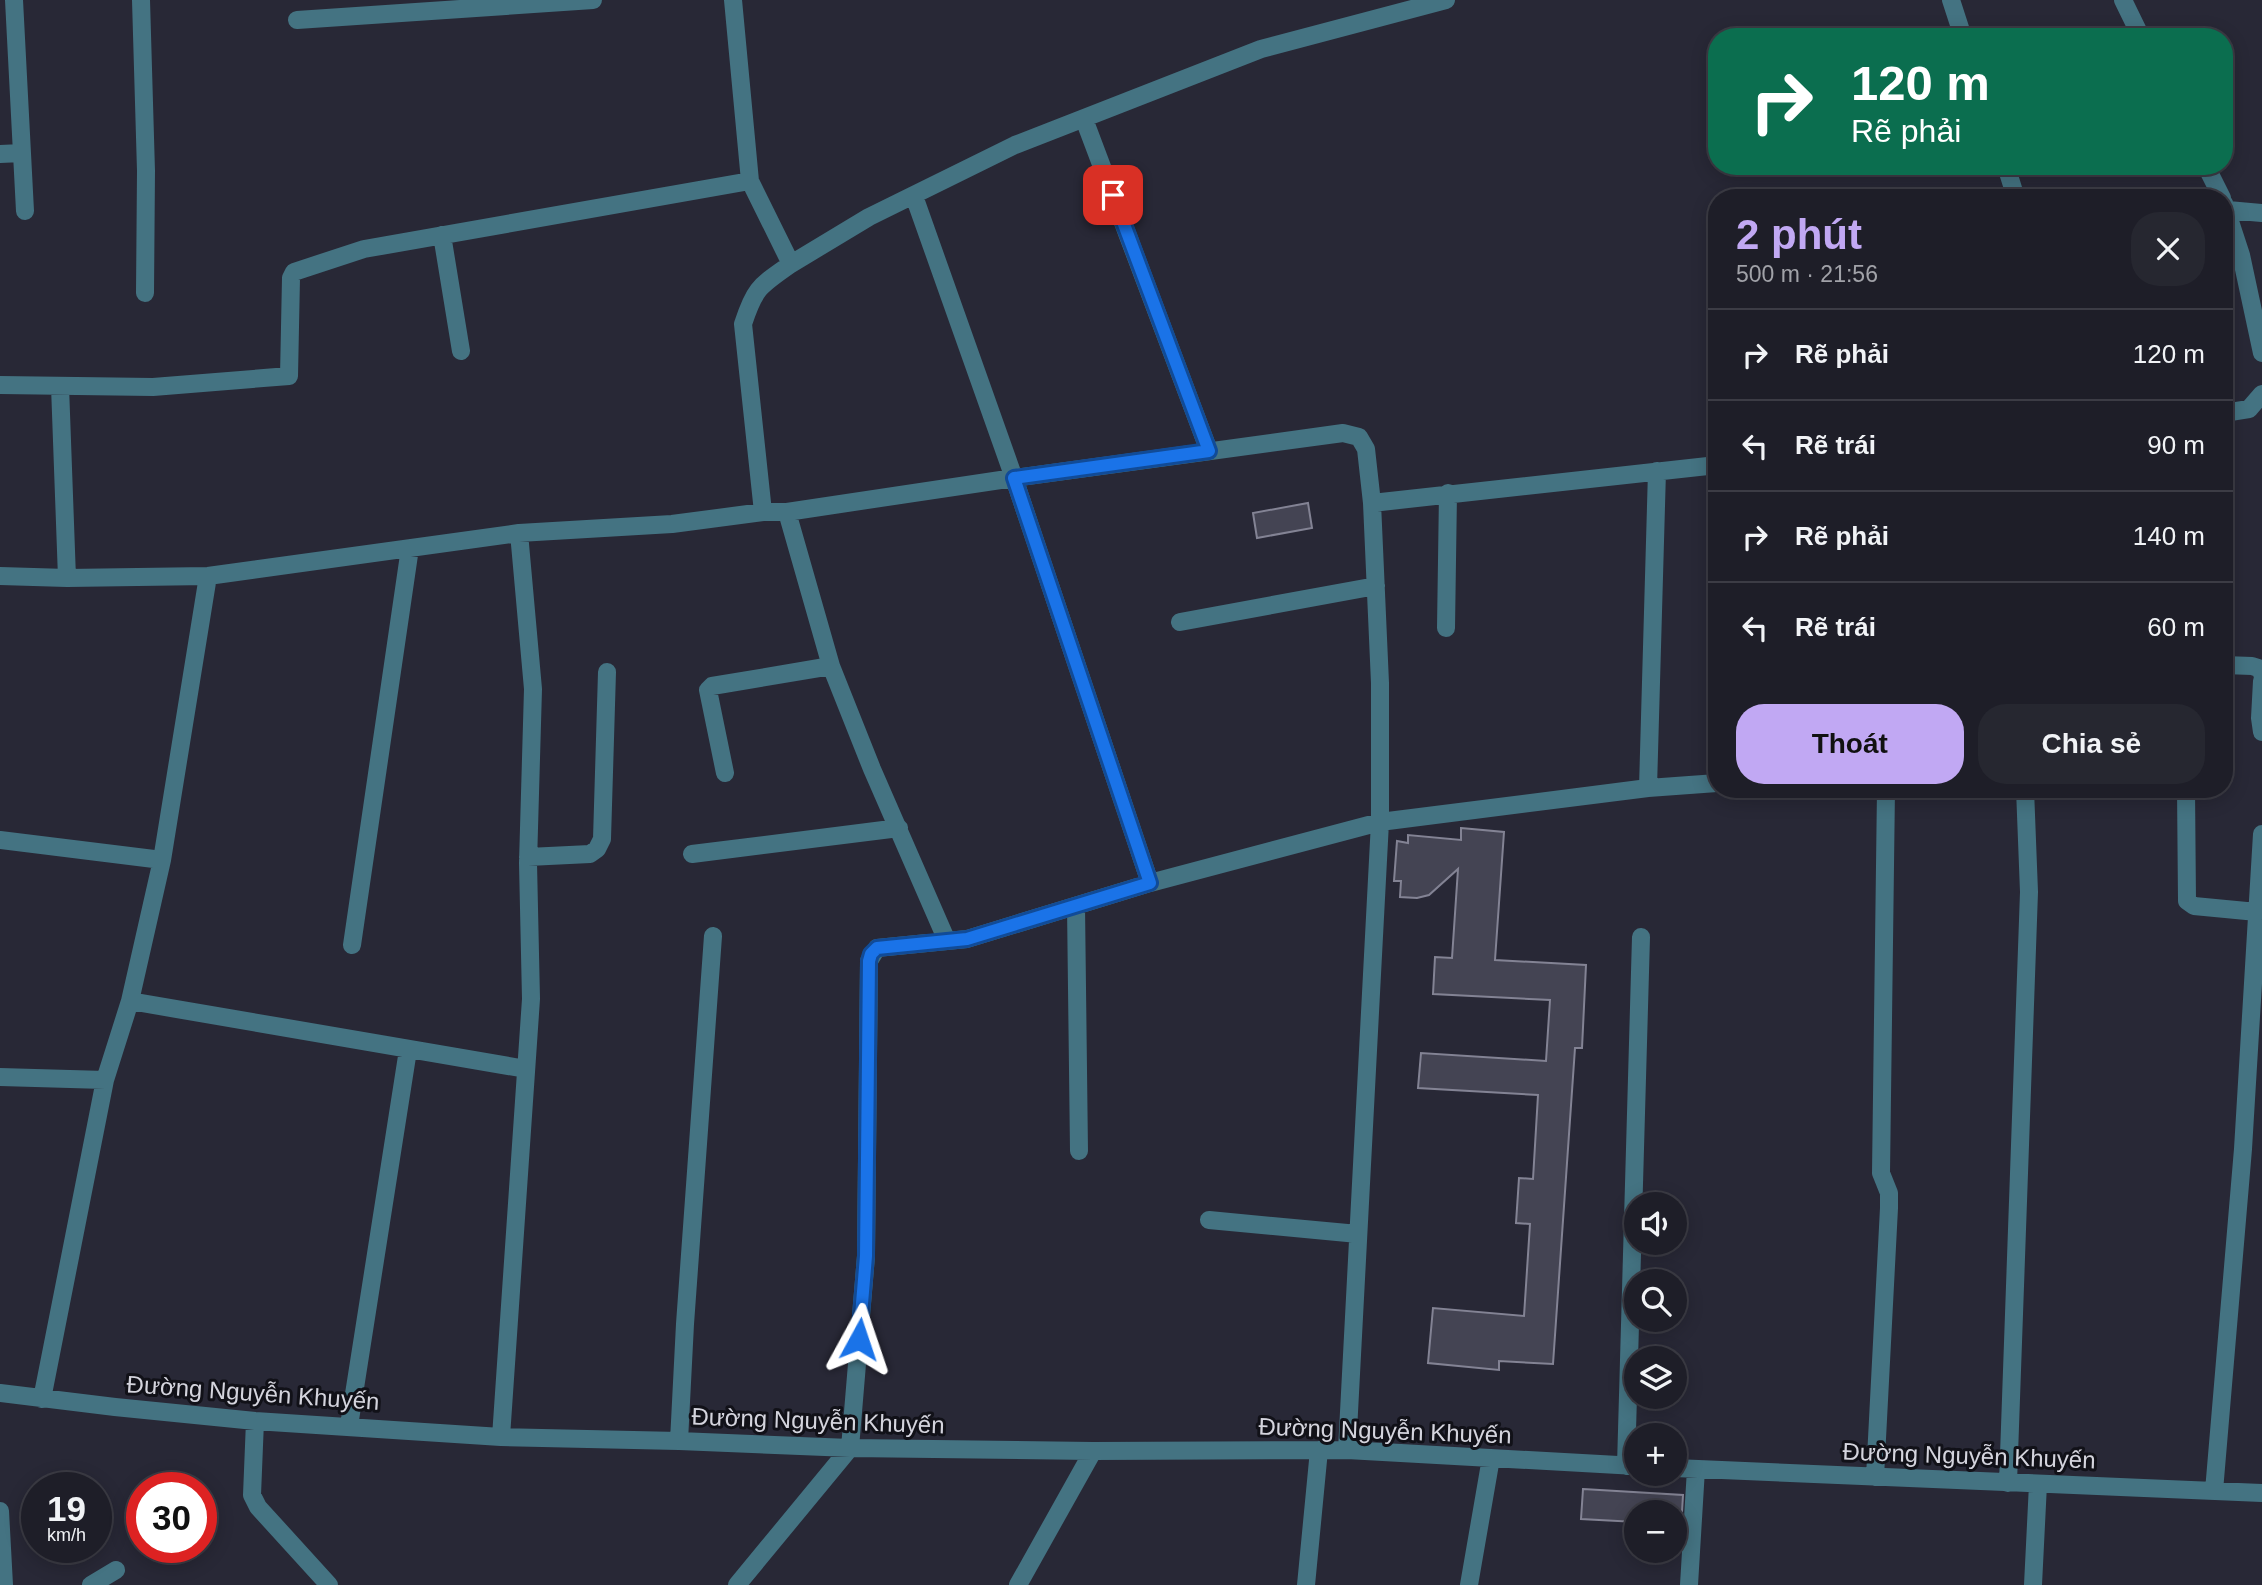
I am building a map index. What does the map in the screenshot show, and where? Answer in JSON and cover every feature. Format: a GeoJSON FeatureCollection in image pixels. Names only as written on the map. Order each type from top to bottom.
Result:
{"type":"FeatureCollection","features":[{"type":"Feature","properties":{"kind":"street"},"geometry":{"type":"LineString","coordinates":[[15,0],[25,211]]}},
{"type":"Feature","properties":{"kind":"street"},"geometry":{"type":"LineString","coordinates":[[141,0],[146,171],[145,293]]}},
{"type":"Feature","properties":{"kind":"street"},"geometry":{"type":"LineString","coordinates":[[297,20],[593,0]]}},
{"type":"Feature","properties":{"kind":"street"},"geometry":{"type":"LineString","coordinates":[[733,0],[750,181],[791,264]]}},
{"type":"Feature","properties":{"kind":"street"},"geometry":{"type":"LineString","coordinates":[[763,513],[743,324],[752,298],[763,284],[869,217],[1016,145],[1261,49],[1446,0]]}},
{"type":"Feature","properties":{"kind":"street"},"geometry":{"type":"LineString","coordinates":[[1951,0],[1960,28]]}},
{"type":"Feature","properties":{"kind":"street"},"geometry":{"type":"LineString","coordinates":[[2123,0],[2137,28]]}},
{"type":"Feature","properties":{"kind":"street"},"geometry":{"type":"LineString","coordinates":[[1084,119],[1209,451]]}},
{"type":"Feature","properties":{"kind":"street"},"geometry":{"type":"LineString","coordinates":[[0,154],[22,153]]}},
{"type":"Feature","properties":{"kind":"street"},"geometry":{"type":"LineString","coordinates":[[0,385],[153,387],[289,376],[290,278],[294,272],[364,249],[750,181]]}},
{"type":"Feature","properties":{"kind":"street"},"geometry":{"type":"LineString","coordinates":[[914,195],[1014,478],[1150,883]]}},
{"type":"Feature","properties":{"kind":"street"},"geometry":{"type":"LineString","coordinates":[[2233,206],[2262,213]]}},
{"type":"Feature","properties":{"kind":"street"},"geometry":{"type":"LineString","coordinates":[[2233,231],[2241,255],[2262,354]]}},
{"type":"Feature","properties":{"kind":"street"},"geometry":{"type":"LineString","coordinates":[[442,235],[461,351]]}},
{"type":"Feature","properties":{"kind":"street"},"geometry":{"type":"LineString","coordinates":[[60,386],[67,578]]}},
{"type":"Feature","properties":{"kind":"street"},"geometry":{"type":"LineString","coordinates":[[2233,412],[2249,409],[2262,394]]}},
{"type":"Feature","properties":{"kind":"street"},"geometry":{"type":"LineString","coordinates":[[0,576],[208,576],[519,533],[672,524],[787,512],[1343,433],[1359,437],[1366,449],[1372,503],[1380,683],[1381,822],[1347,1450]]}},
{"type":"Feature","properties":{"kind":"street"},"geometry":{"type":"LineString","coordinates":[[1372,503],[1708,466]]}},
{"type":"Feature","properties":{"kind":"street"},"geometry":{"type":"LineString","coordinates":[[1648,788],[1657,471]]}},
{"type":"Feature","properties":{"kind":"street"},"geometry":{"type":"LineString","coordinates":[[1446,628],[1448,493]]}},
{"type":"Feature","properties":{"kind":"street"},"geometry":{"type":"LineString","coordinates":[[787,512],[831,666],[872,769],[947,941]]}},
{"type":"Feature","properties":{"kind":"street"},"geometry":{"type":"LineString","coordinates":[[501,1437],[531,999],[528,857],[533,689],[519,533]]}},
{"type":"Feature","properties":{"kind":"street"},"geometry":{"type":"LineString","coordinates":[[352,945],[410,548]]}},
{"type":"Feature","properties":{"kind":"street"},"geometry":{"type":"LineString","coordinates":[[42,1399],[105,1080],[130,1001],[163,860],[208,576]]}},
{"type":"Feature","properties":{"kind":"street"},"geometry":{"type":"LineString","coordinates":[[1180,622],[1376,586]]}},
{"type":"Feature","properties":{"kind":"street"},"geometry":{"type":"LineString","coordinates":[[2233,665],[2252,666],[2261,669],[2262,674]]}},
{"type":"Feature","properties":{"kind":"street"},"geometry":{"type":"LineString","coordinates":[[725,773],[708,690],[712,686],[831,666]]}},
{"type":"Feature","properties":{"kind":"street"},"geometry":{"type":"LineString","coordinates":[[528,857],[590,854],[597,849],[602,839],[607,671]]}},
{"type":"Feature","properties":{"kind":"street"},"geometry":{"type":"LineString","coordinates":[[2262,681],[2262,732]]}},
{"type":"Feature","properties":{"kind":"street"},"geometry":{"type":"LineString","coordinates":[[737,1585],[850,1448],[866,1256],[869,961],[877,948],[967,939],[1150,883],[1381,822],[1648,788],[1708,784]]}},
{"type":"Feature","properties":{"kind":"street"},"geometry":{"type":"LineString","coordinates":[[1875,1477],[1889,1208],[1889,1193],[1881,1173],[1886,798]]}},
{"type":"Feature","properties":{"kind":"street"},"geometry":{"type":"LineString","coordinates":[[2008,1483],[2029,892],[2025,798]]}},
{"type":"Feature","properties":{"kind":"street"},"geometry":{"type":"LineString","coordinates":[[2186,798],[2186,901],[2194,906],[2258,912]]}},
{"type":"Feature","properties":{"kind":"street"},"geometry":{"type":"LineString","coordinates":[[692,855],[899,828]]}},
{"type":"Feature","properties":{"kind":"street"},"geometry":{"type":"LineString","coordinates":[[2214,1491],[2243,1149],[2262,834]]}},
{"type":"Feature","properties":{"kind":"street"},"geometry":{"type":"LineString","coordinates":[[0,840],[163,860]]}},
{"type":"Feature","properties":{"kind":"street"},"geometry":{"type":"LineString","coordinates":[[1076,906],[1079,1151]]}},
{"type":"Feature","properties":{"kind":"street"},"geometry":{"type":"LineString","coordinates":[[679,1441],[713,936]]}},
{"type":"Feature","properties":{"kind":"street"},"geometry":{"type":"LineString","coordinates":[[1632,1423],[1641,937]]}},
{"type":"Feature","properties":{"kind":"street"},"geometry":{"type":"LineString","coordinates":[[130,1001],[526,1069]]}},
{"type":"Feature","properties":{"kind":"street"},"geometry":{"type":"LineString","coordinates":[[349,1426],[408,1050]]}},
{"type":"Feature","properties":{"kind":"street"},"geometry":{"type":"LineString","coordinates":[[0,1077],[105,1080]]}},
{"type":"Feature","properties":{"kind":"street"},"geometry":{"type":"LineString","coordinates":[[1209,1220],[1358,1234]]}},
{"type":"Feature","properties":{"kind":"street","name":"Đường Nguyễn Khuyến"},"geometry":{"type":"LineString","coordinates":[[0,1393],[256,1421],[501,1437],[850,1448],[1347,1450],[1624,1466]]}},
{"type":"Feature","properties":{"kind":"street"},"geometry":{"type":"LineString","coordinates":[[256,1421],[252,1496],[258,1507],[329,1585]]}},
{"type":"Feature","properties":{"kind":"street"},"geometry":{"type":"LineString","coordinates":[[1306,1585],[1319,1450]]}},
{"type":"Feature","properties":{"kind":"street"},"geometry":{"type":"LineString","coordinates":[[1018,1585],[1093,1451]]}},
{"type":"Feature","properties":{"kind":"street"},"geometry":{"type":"LineString","coordinates":[[1469,1585],[1491,1458]]}},
{"type":"Feature","properties":{"kind":"street","name":"Đường Nguyễn Khuyến"},"geometry":{"type":"LineString","coordinates":[[1687,1469],[2262,1493]]}},
{"type":"Feature","properties":{"kind":"street"},"geometry":{"type":"LineString","coordinates":[[1689,1585],[1696,1469]]}},
{"type":"Feature","properties":{"kind":"street"},"geometry":{"type":"LineString","coordinates":[[2033,1585],[2038,1484]]}},
{"type":"Feature","properties":{"kind":"street"},"geometry":{"type":"LineString","coordinates":[[0,1511],[4,1585]]}},
{"type":"Feature","properties":{"kind":"street"},"geometry":{"type":"LineString","coordinates":[[91,1585],[116,1570]]}},
{"type":"Feature","properties":{"kind":"building"},"geometry":{"type":"Polygon","coordinates":[[[1308,503],[1312,528],[1257,538],[1253,513],[1308,503]]]}},
{"type":"Feature","properties":{"kind":"building"},"geometry":{"type":"Polygon","coordinates":[[[1461,828],[1504,832],[1495,960],[1586,965],[1582,1048],[1575,1048],[1553,1364],[1499,1361],[1499,1370],[1428,1363],[1433,1308],[1524,1316],[1530,1224],[1516,1223],[1519,1178],[1533,1179],[1538,1095],[1418,1088],[1421,1053],[1546,1061],[1550,1000],[1433,994],[1435,957],[1452,958],[1458,869],[1429,895],[1417,898],[1400,897],[1401,881],[1394,881],[1397,841],[1408,843],[1408,835],[1461,840],[1461,828]]]}},
{"type":"Feature","properties":{"kind":"building"},"geometry":{"type":"Polygon","coordinates":[[[1583,1489],[1683,1495],[1683,1500],[1624,1500],[1624,1521],[1581,1519],[1583,1489]]]}},
{"type":"Feature","properties":{"kind":"route"},"geometry":{"type":"LineString","coordinates":[[859,1339],[866,1256],[871,954],[877,948],[967,939],[1150,883],[1014,478],[1209,451],[1113,195]]}}]}
